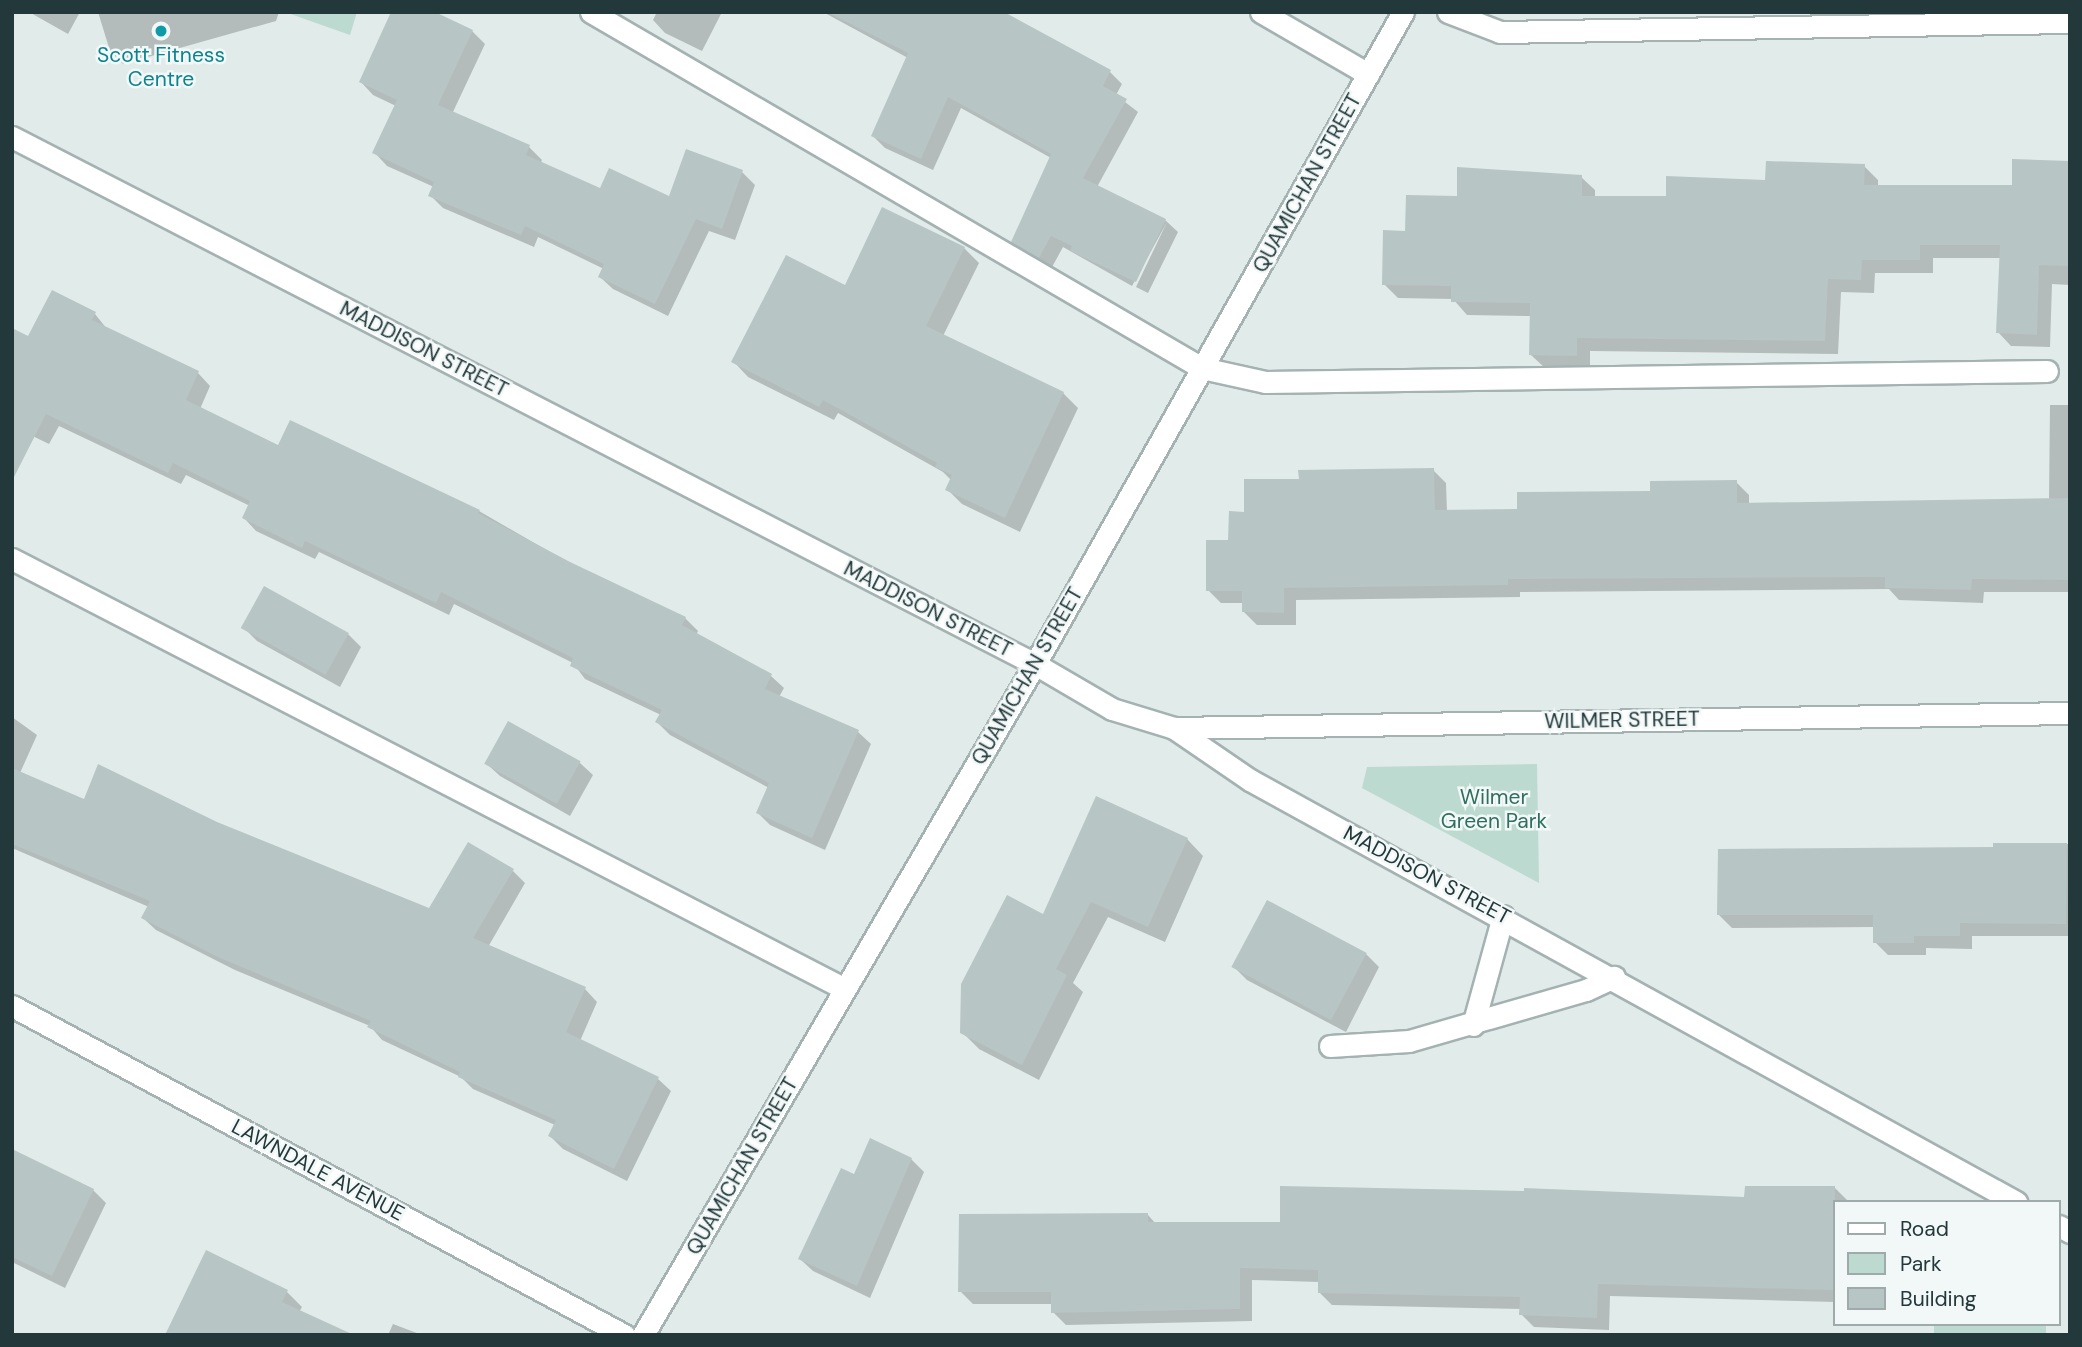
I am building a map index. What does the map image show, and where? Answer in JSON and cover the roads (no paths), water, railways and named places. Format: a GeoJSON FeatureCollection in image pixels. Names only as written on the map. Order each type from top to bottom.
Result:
{"type":"FeatureCollection","features":[{"type":"Feature","properties":{"kind":"street"},"geometry":{"type":"LineString","coordinates":[[591,12],[1202,368],[1265,382],[2046,371]]}},
{"type":"Feature","properties":{"kind":"street"},"geometry":{"type":"LineString","coordinates":[[1261,12],[1368,74]]}},
{"type":"Feature","properties":{"kind":"street","name":"QUAMICHAN STREET"},"geometry":{"type":"LineString","coordinates":[[643,1335],[1035,664],[1403,12]]}},
{"type":"Feature","properties":{"kind":"street"},"geometry":{"type":"LineString","coordinates":[[1448,12],[1500,32],[2070,22]]}},
{"type":"Feature","properties":{"kind":"street","name":"MADDISON STREET"},"geometry":{"type":"LineString","coordinates":[[12,137],[1035,664],[1112,709],[1174,728],[1250,780],[1614,977],[2012,1200]]}},
{"type":"Feature","properties":{"kind":"street"},"geometry":{"type":"LineString","coordinates":[[12,559],[845,989]]}},
{"type":"Feature","properties":{"kind":"street","name":"WILMER STREET"},"geometry":{"type":"LineString","coordinates":[[1174,728],[2070,713]]}},
{"type":"Feature","properties":{"kind":"street"},"geometry":{"type":"LineString","coordinates":[[1473,1025],[1503,916]]}},
{"type":"Feature","properties":{"kind":"street"},"geometry":{"type":"LineString","coordinates":[[1330,1046],[1409,1041],[1473,1025],[1614,977]]}},
{"type":"Feature","properties":{"kind":"street","name":"LAWNDALE AVENUE"},"geometry":{"type":"LineString","coordinates":[[12,1006],[624,1335]]}},
{"type":"Feature","properties":{"kind":"place","name":"Scott Fitness Centre"},"geometry":{"type":"Point","coordinates":[161,31]}},
{"type":"Feature","properties":{"kind":"park label","name":"Wilmer Green Park"},"geometry":{"type":"Point","coordinates":[1494,809]}}]}
